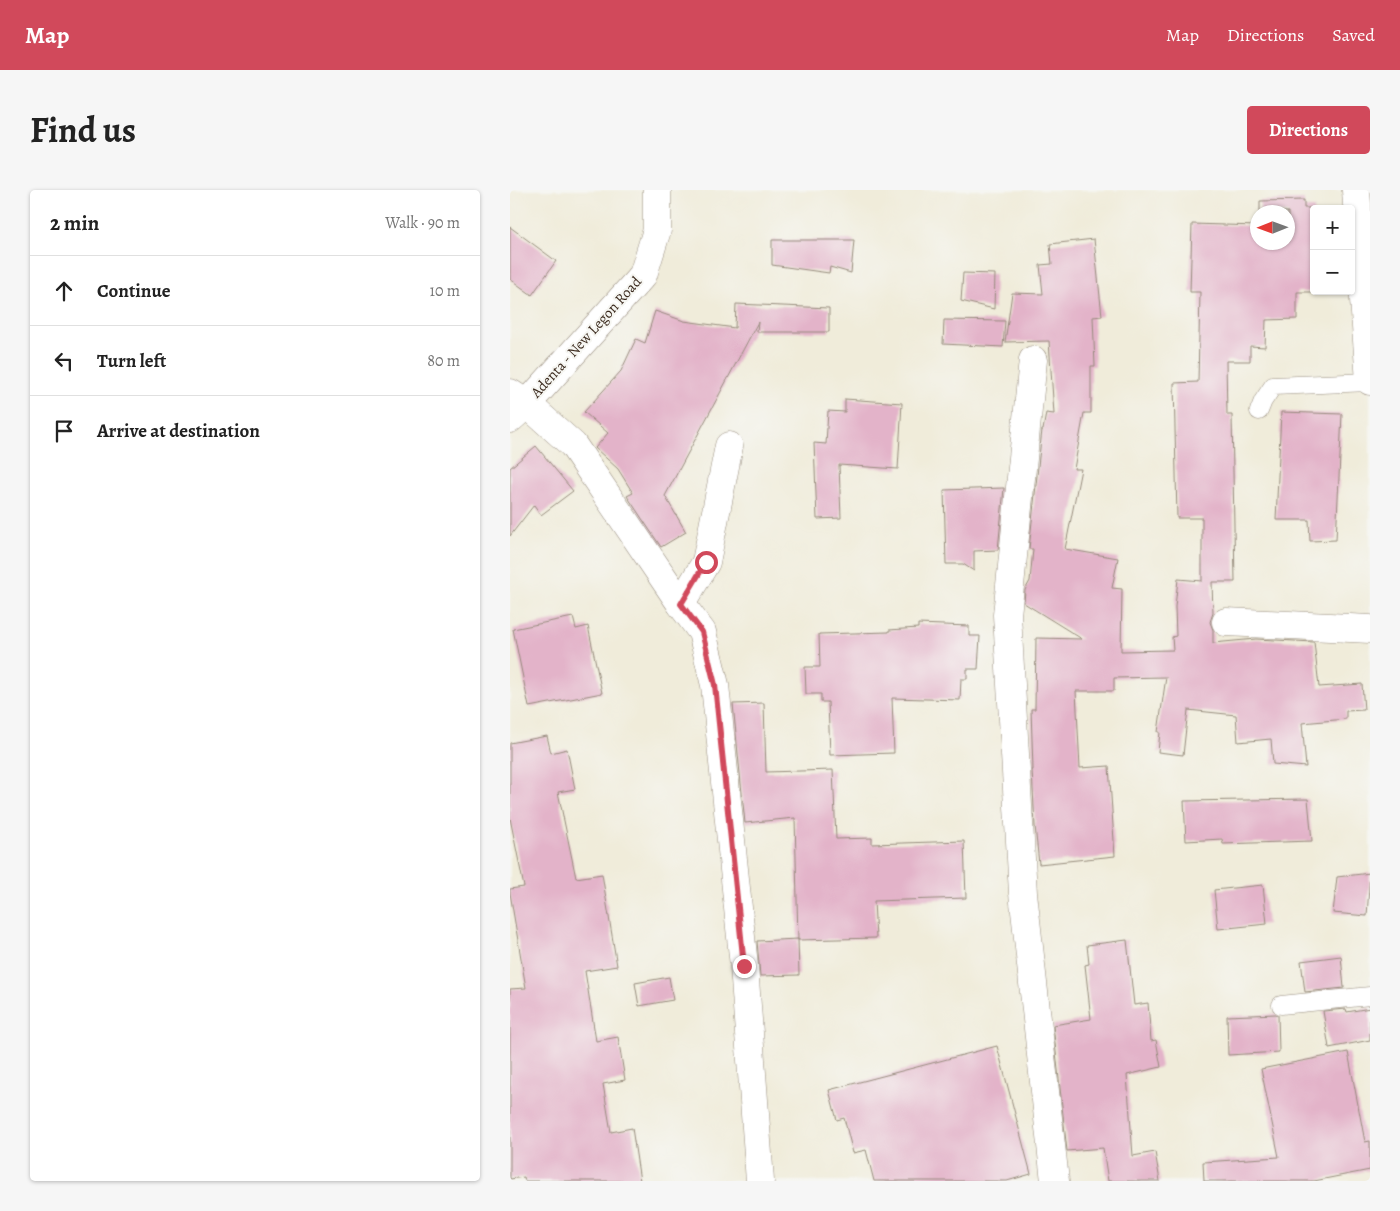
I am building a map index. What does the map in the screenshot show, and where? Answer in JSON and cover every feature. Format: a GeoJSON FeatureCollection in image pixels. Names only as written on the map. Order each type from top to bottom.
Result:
{"type":"FeatureCollection","features":[{"type":"Feature","properties":{"kind":"street","name":"Adenta - New Legon Road"},"geometry":{"type":"LineString","coordinates":[[516,405],[643,275],[657,230],[657,190]]}},
{"type":"Feature","properties":{"kind":"street"},"geometry":{"type":"LineString","coordinates":[[1356,190],[1370,382]]}},
{"type":"Feature","properties":{"kind":"street"},"geometry":{"type":"LineString","coordinates":[[1033,360],[1007,614],[1023,893],[1055,1181]]}},
{"type":"Feature","properties":{"kind":"street"},"geometry":{"type":"LineString","coordinates":[[516,405],[573,445],[702,632],[715,685],[744,966],[760,1181]]}},
{"type":"Feature","properties":{"kind":"street"},"geometry":{"type":"LineString","coordinates":[[681,604],[706,562],[729,446]]}},
{"type":"Feature","properties":{"kind":"street"},"geometry":{"type":"LineString","coordinates":[[1226,622],[1370,629]]}},
{"type":"Feature","properties":{"kind":"lane"},"geometry":{"type":"LineString","coordinates":[[1259,410],[1274,386],[1370,382]]}},
{"type":"Feature","properties":{"kind":"lane"},"geometry":{"type":"LineString","coordinates":[[1281,1005],[1370,996]]}},
{"type":"Feature","properties":{"kind":"building"},"geometry":{"type":"Polygon","coordinates":[[[1304,200],[1304,208],[1310,208],[1310,292],[1297,292],[1297,319],[1266,320],[1265,347],[1250,346],[1250,361],[1226,361],[1227,415],[1232,415],[1235,582],[1212,582],[1213,613],[1210,622],[1213,630],[1213,643],[1256,639],[1314,642],[1319,687],[1362,684],[1364,710],[1346,711],[1346,719],[1302,723],[1306,767],[1273,764],[1271,739],[1238,742],[1236,715],[1188,710],[1183,755],[1158,752],[1160,732],[1158,732],[1166,677],[1114,678],[1114,691],[1076,691],[1080,768],[1109,766],[1115,856],[1039,864],[1032,770],[1031,709],[1035,709],[1036,638],[1082,639],[1024,603],[1025,590],[1030,581],[1033,549],[1029,549],[1042,430],[1046,413],[1054,414],[1049,341],[1005,342],[1012,293],[1043,294],[1040,265],[1052,264],[1050,244],[1094,239],[1102,316],[1093,317],[1095,366],[1091,366],[1091,413],[1084,413],[1074,469],[1081,469],[1065,549],[1118,558],[1112,588],[1122,589],[1121,651],[1173,650],[1172,637],[1176,636],[1175,607],[1178,579],[1202,581],[1202,518],[1177,518],[1174,383],[1198,382],[1200,292],[1190,292],[1192,224],[1250,226],[1250,250],[1295,250],[1295,205],[1260,205],[1260,201],[1304,200]]]}},
{"type":"Feature","properties":{"kind":"building"},"geometry":{"type":"Polygon","coordinates":[[[510,227],[556,261],[532,295],[510,279],[510,227]]]}},
{"type":"Feature","properties":{"kind":"building"},"geometry":{"type":"Polygon","coordinates":[[[772,240],[854,240],[851,273],[830,267],[829,273],[772,265],[772,240]]]}},
{"type":"Feature","properties":{"kind":"building"},"geometry":{"type":"Polygon","coordinates":[[[963,273],[995,274],[994,309],[961,301],[963,273]]]}},
{"type":"Feature","properties":{"kind":"building"},"geometry":{"type":"Polygon","coordinates":[[[736,304],[829,308],[829,332],[757,332],[758,322],[665,496],[686,532],[661,547],[627,496],[633,493],[618,469],[595,448],[608,433],[584,412],[621,371],[636,339],[645,343],[655,311],[684,321],[735,328],[736,304]]]}},
{"type":"Feature","properties":{"kind":"building"},"geometry":{"type":"Polygon","coordinates":[[[944,320],[1005,321],[1003,347],[943,344],[944,320]]]}},
{"type":"Feature","properties":{"kind":"building"},"geometry":{"type":"Polygon","coordinates":[[[845,399],[902,403],[898,469],[839,465],[841,518],[817,519],[814,443],[826,444],[828,411],[845,412],[845,399]]]}},
{"type":"Feature","properties":{"kind":"building"},"geometry":{"type":"Polygon","coordinates":[[[1281,412],[1342,414],[1336,540],[1310,541],[1309,520],[1276,520],[1281,412]]]}},
{"type":"Feature","properties":{"kind":"building"},"geometry":{"type":"Polygon","coordinates":[[[536,446],[573,491],[541,515],[534,505],[510,536],[510,468],[536,446]]]}},
{"type":"Feature","properties":{"kind":"building"},"geometry":{"type":"Polygon","coordinates":[[[1004,488],[998,550],[974,551],[974,571],[963,564],[946,564],[944,490],[1004,488]]]}},
{"type":"Feature","properties":{"kind":"building"},"geometry":{"type":"Polygon","coordinates":[[[573,617],[576,629],[588,626],[602,693],[529,707],[513,629],[573,617]]]}},
{"type":"Feature","properties":{"kind":"building"},"geometry":{"type":"Polygon","coordinates":[[[918,624],[969,626],[969,636],[980,636],[978,669],[967,669],[967,679],[961,679],[960,700],[892,698],[894,753],[830,755],[828,702],[821,702],[821,694],[806,694],[805,667],[820,667],[819,634],[889,632],[889,630],[918,628],[918,624]]]}},
{"type":"Feature","properties":{"kind":"building"},"geometry":{"type":"Polygon","coordinates":[[[764,703],[766,772],[833,770],[836,839],[872,838],[872,844],[964,841],[966,898],[874,901],[876,938],[798,940],[795,818],[745,823],[733,704],[764,703]]]}},
{"type":"Feature","properties":{"kind":"building"},"geometry":{"type":"Polygon","coordinates":[[[547,736],[551,753],[567,749],[575,789],[558,792],[576,878],[602,874],[617,966],[585,971],[596,1041],[618,1037],[625,1080],[603,1084],[611,1132],[632,1128],[640,1181],[525,1181],[524,1177],[510,1179],[510,989],[526,988],[510,893],[510,889],[524,887],[510,818],[510,743],[547,736]]]}},
{"type":"Feature","properties":{"kind":"building"},"geometry":{"type":"Polygon","coordinates":[[[1308,799],[1312,841],[1223,844],[1222,839],[1186,841],[1184,801],[1308,799]]]}},
{"type":"Feature","properties":{"kind":"building"},"geometry":{"type":"Polygon","coordinates":[[[1370,873],[1367,916],[1333,913],[1337,877],[1370,873]]]}},
{"type":"Feature","properties":{"kind":"building"},"geometry":{"type":"Polygon","coordinates":[[[1263,885],[1267,924],[1218,929],[1214,890],[1263,885]]]}},
{"type":"Feature","properties":{"kind":"building"},"geometry":{"type":"Polygon","coordinates":[[[798,939],[799,975],[760,976],[757,941],[798,939]]]}},
{"type":"Feature","properties":{"kind":"building"},"geometry":{"type":"Polygon","coordinates":[[[1127,940],[1134,1005],[1148,1003],[1151,1041],[1156,1040],[1161,1067],[1127,1075],[1133,1156],[1155,1152],[1160,1181],[1108,1181],[1103,1148],[1067,1151],[1053,1025],[1091,1019],[1085,965],[1089,964],[1087,945],[1127,940]]]}},
{"type":"Feature","properties":{"kind":"building"},"geometry":{"type":"Polygon","coordinates":[[[1341,956],[1344,988],[1305,992],[1301,961],[1341,956]]]}},
{"type":"Feature","properties":{"kind":"building"},"geometry":{"type":"Polygon","coordinates":[[[669,977],[673,1000],[639,1006],[635,983],[669,977]]]}},
{"type":"Feature","properties":{"kind":"building"},"geometry":{"type":"Polygon","coordinates":[[[1370,1008],[1370,1040],[1329,1048],[1323,1011],[1346,1009],[1347,1012],[1370,1008]]]}},
{"type":"Feature","properties":{"kind":"building"},"geometry":{"type":"Polygon","coordinates":[[[1278,1015],[1279,1052],[1228,1055],[1227,1016],[1278,1015]]]}},
{"type":"Feature","properties":{"kind":"building"},"geometry":{"type":"Polygon","coordinates":[[[997,1046],[1031,1174],[1007,1181],[874,1181],[866,1150],[853,1153],[844,1118],[837,1120],[829,1090],[997,1046]]]}},
{"type":"Feature","properties":{"kind":"building"},"geometry":{"type":"Polygon","coordinates":[[[1348,1052],[1365,1142],[1370,1141],[1370,1170],[1314,1181],[1204,1181],[1203,1162],[1279,1157],[1261,1069],[1348,1052]]]}},
{"type":"Feature","properties":{"kind":"route"},"geometry":{"type":"LineString","coordinates":[[706,562],[681,604],[702,632],[715,685],[744,966]]}}]}
